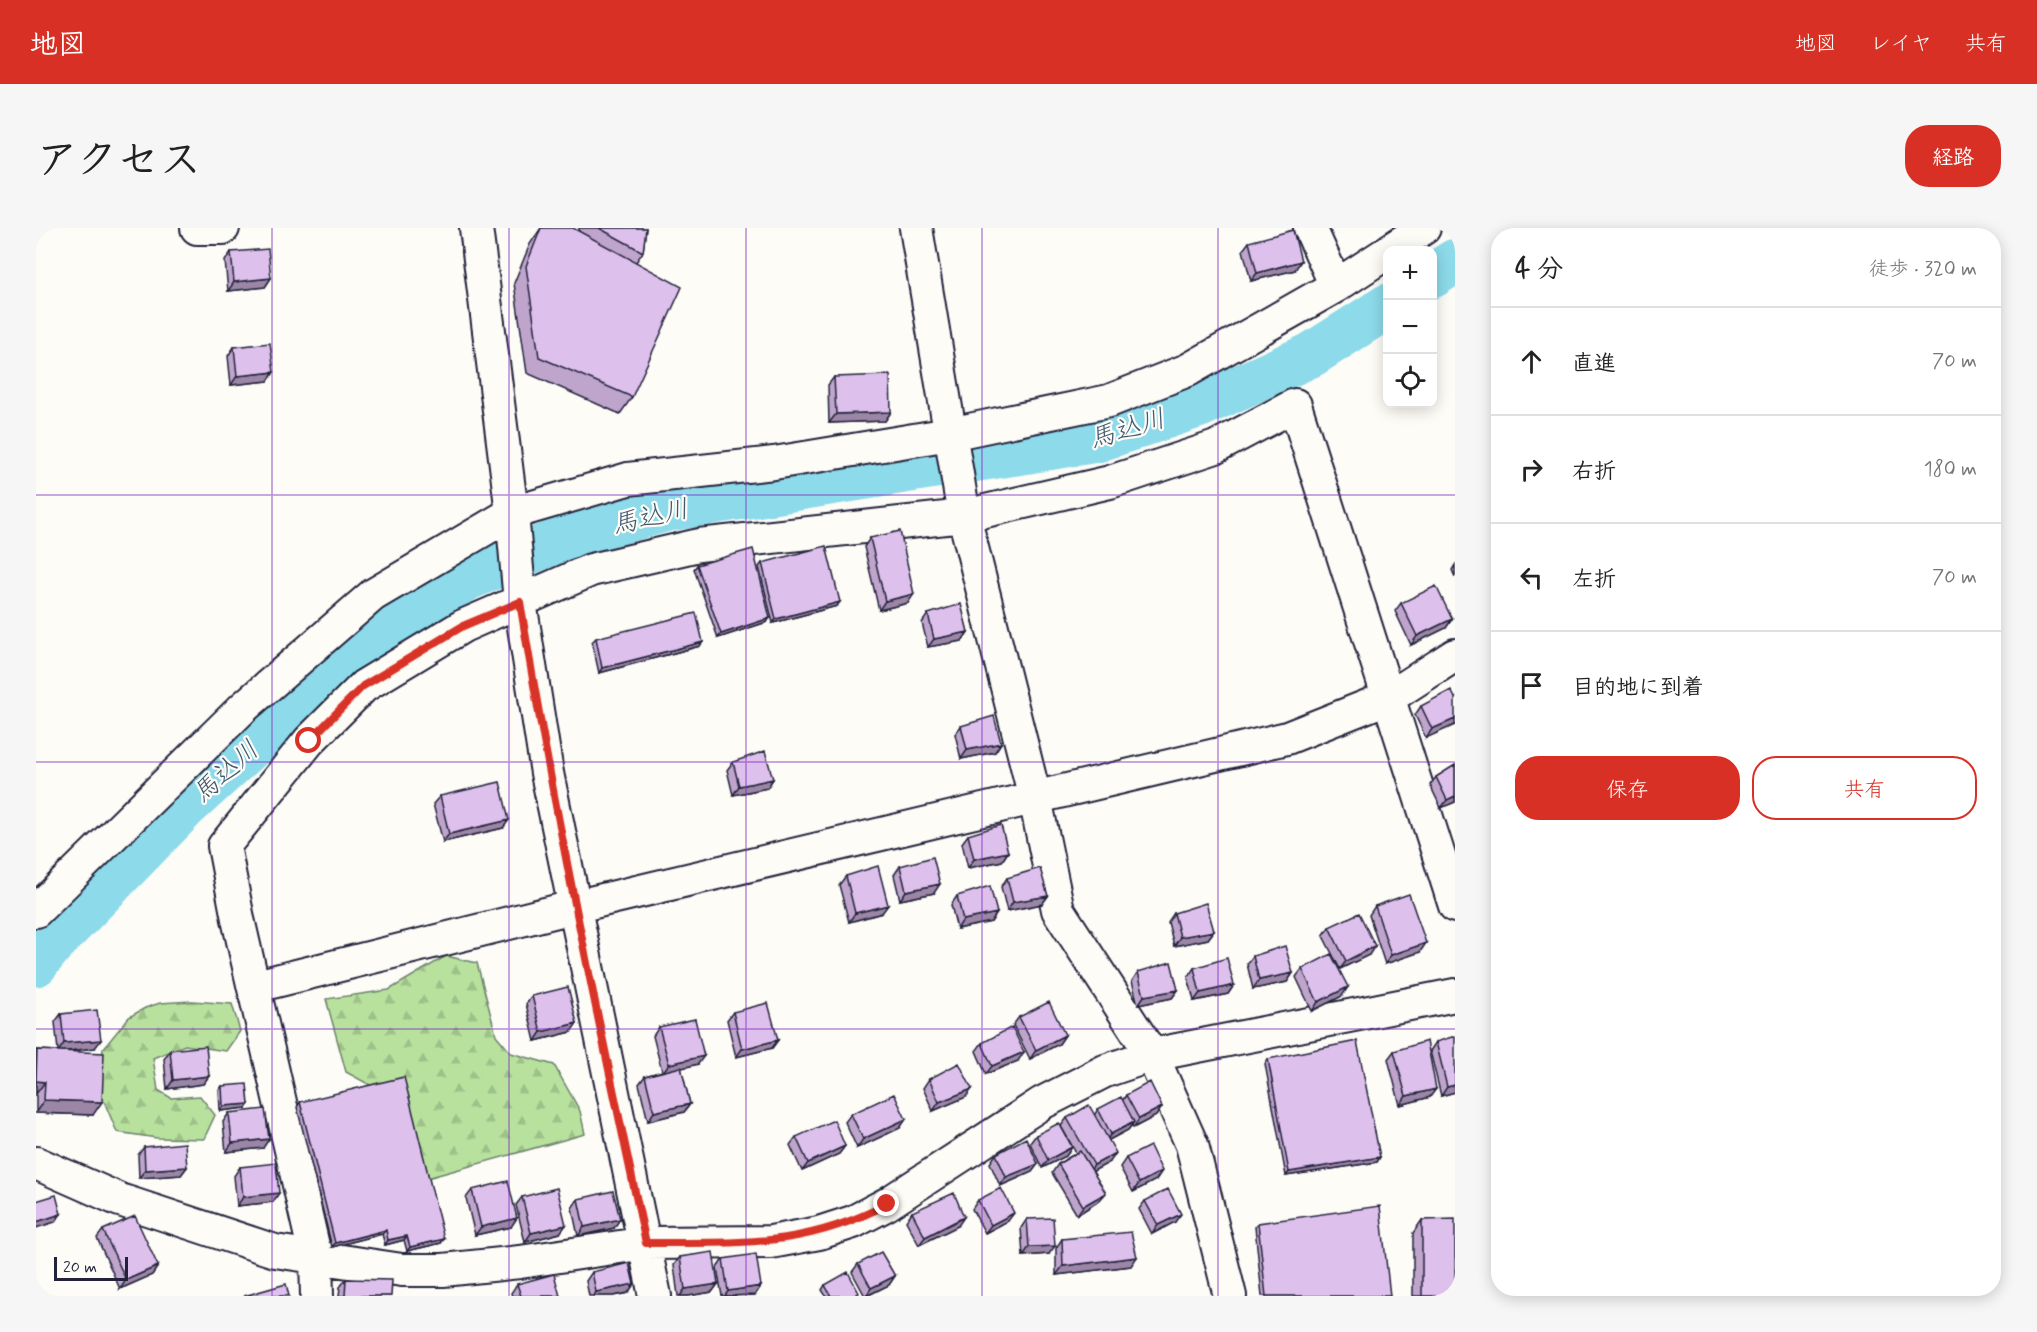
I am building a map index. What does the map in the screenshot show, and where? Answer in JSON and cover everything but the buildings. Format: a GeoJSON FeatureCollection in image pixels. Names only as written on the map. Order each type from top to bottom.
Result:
{"type":"FeatureCollection","features":[{"type":"Feature","properties":{"kind":"street"},"geometry":{"type":"LineString","coordinates":[[197,228],[223,228]]}},
{"type":"Feature","properties":{"kind":"street"},"geometry":{"type":"LineString","coordinates":[[473,228],[513,520],[520,596],[548,773],[573,907],[646,1243],[655,1296]]}},
{"type":"Feature","properties":{"kind":"street"},"geometry":{"type":"LineString","coordinates":[[916,228],[962,510],[1035,798],[1058,910],[1152,1055],[1192,1145],[1230,1296]]}},
{"type":"Feature","properties":{"kind":"street"},"geometry":{"type":"LineString","coordinates":[[1310,228],[1336,286]]}},
{"type":"Feature","properties":{"kind":"street"},"geometry":{"type":"LineString","coordinates":[[1397,246],[1424,228]]}},
{"type":"Feature","properties":{"kind":"street"},"geometry":{"type":"LineString","coordinates":[[36,910],[244,706],[373,595],[513,520],[628,479],[774,463],[951,438],[1109,401],[1188,370],[1336,286],[1383,255]]}},
{"type":"Feature","properties":{"kind":"street"},"geometry":{"type":"LineString","coordinates":[[317,1296],[316,1258],[238,919],[224,846],[309,741],[363,686],[463,626],[520,596],[591,570],[699,545],[962,510],[1110,482],[1216,447],[1295,405],[1455,906]]}},
{"type":"Feature","properties":{"kind":"street"},"geometry":{"type":"LineString","coordinates":[[255,986],[573,907],[1287,738],[1390,697],[1455,655]]}},
{"type":"Feature","properties":{"kind":"street"},"geometry":{"type":"LineString","coordinates":[[36,1162],[120,1200],[275,1251],[316,1258],[409,1283],[443,1270],[520,1262],[646,1243],[771,1242],[819,1233],[853,1222],[887,1204],[1042,1103],[1105,1071],[1152,1055],[1455,995]]}},
{"type":"Feature","properties":{"kind":"green space"},"geometry":{"type":"Polygon","coordinates":[[[446,956],[477,963],[496,1035],[511,1053],[554,1065],[580,1111],[585,1134],[427,1178],[394,1098],[346,1072],[326,999],[389,990],[446,956]]]}},
{"type":"Feature","properties":{"kind":"green space"},"geometry":{"type":"Polygon","coordinates":[[[192,1001],[232,1004],[240,1031],[226,1051],[185,1045],[153,1058],[158,1090],[171,1098],[200,1096],[215,1115],[204,1139],[157,1138],[117,1132],[98,1087],[103,1049],[129,1017],[145,1008],[160,1003],[192,1001]]]}},
{"type":"Feature","properties":{"kind":"waterway","name":"馬込川"},"geometry":{"type":"LineString","coordinates":[[1437,273],[1455,261]]}},
{"type":"Feature","properties":{"kind":"waterway","name":"馬込川"},"geometry":{"type":"LineString","coordinates":[[36,964],[52,944],[186,806],[364,644],[468,578],[571,535],[668,509],[1097,440],[1200,405],[1311,355],[1383,309]]}},
{"type":"Feature","properties":{"kind":"route"},"geometry":{"type":"LineString","coordinates":[[309,741],[363,686],[463,626],[520,602],[573,907],[646,1243],[771,1242],[819,1233],[853,1222],[887,1204]]}}]}
